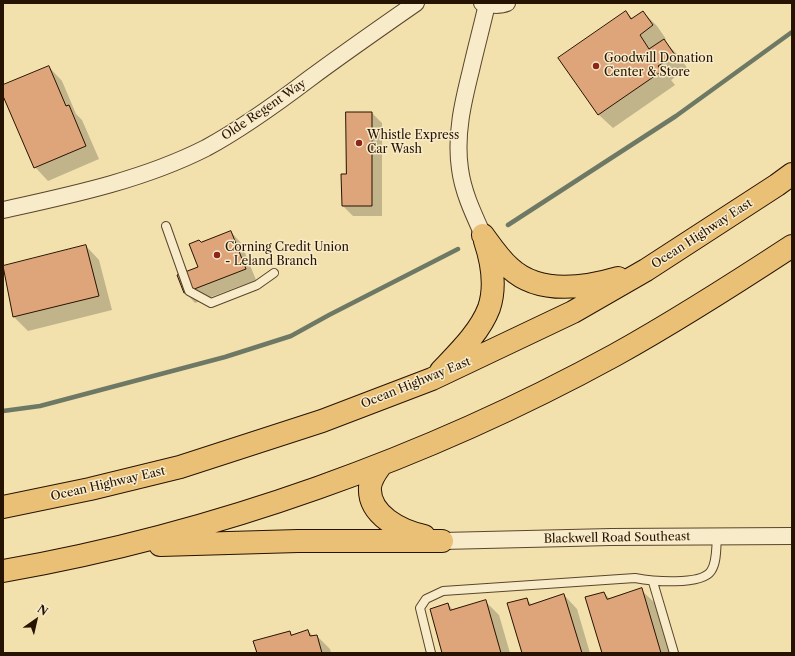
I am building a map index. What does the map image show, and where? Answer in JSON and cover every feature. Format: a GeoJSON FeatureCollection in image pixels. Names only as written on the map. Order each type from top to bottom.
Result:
{"type":"FeatureCollection","features":[{"type":"Feature","properties":{"kind":"highway","name":"Ocean Highway East"},"geometry":{"type":"LineString","coordinates":[[3,508],[90,490],[180,466],[322,421],[432,379],[573,312],[646,270],[792,174]]}},
{"type":"Feature","properties":{"kind":"highway"},"geometry":{"type":"LineString","coordinates":[[483,234],[497,254],[511,269],[530,281],[554,287],[571,287],[603,283],[646,270]]}},
{"type":"Feature","properties":{"kind":"highway"},"geometry":{"type":"LineString","coordinates":[[432,379],[455,356],[474,333],[484,319],[489,307],[492,279],[491,259],[483,234]]}},
{"type":"Feature","properties":{"kind":"highway"},"geometry":{"type":"LineString","coordinates":[[3,571],[120,546],[245,511],[381,465],[490,418],[614,355],[691,310],[792,246]]}},
{"type":"Feature","properties":{"kind":"highway"},"geometry":{"type":"LineString","coordinates":[[381,465],[374,475],[370,488],[371,499],[374,507],[386,519],[399,528],[413,534],[442,541]]}},
{"type":"Feature","properties":{"kind":"highway"},"geometry":{"type":"LineString","coordinates":[[120,546],[277,541],[442,541]]}},
{"type":"Feature","properties":{"kind":"street","name":"Olde Regent Way"},"geometry":{"type":"LineString","coordinates":[[3,210],[91,189],[139,175],[177,161],[205,148],[256,118],[369,35],[416,3]]}},
{"type":"Feature","properties":{"kind":"street"},"geometry":{"type":"LineString","coordinates":[[483,234],[472,211],[460,169],[460,122],[484,4],[507,3]]}},
{"type":"Feature","properties":{"kind":"street","name":"Blackwell Road Southeast"},"geometry":{"type":"LineString","coordinates":[[442,541],[611,537],[792,536]]}},
{"type":"Feature","properties":{"kind":"lane"},"geometry":{"type":"LineString","coordinates":[[166,226],[189,291],[211,303],[257,285],[274,273]]}},
{"type":"Feature","properties":{"kind":"lane"},"geometry":{"type":"LineString","coordinates":[[431,653],[420,608],[426,599],[442,591],[635,578],[653,582],[700,579],[710,573],[714,565],[717,537]]}},
{"type":"Feature","properties":{"kind":"lane"},"geometry":{"type":"LineString","coordinates":[[653,582],[674,653]]}},
{"type":"Feature","properties":{"kind":"building"},"geometry":{"type":"Polygon","coordinates":[[[626,11],[631,19],[643,11],[653,25],[640,35],[649,49],[664,39],[675,55],[658,66],[662,71],[598,115],[558,58],[626,11]]]}},
{"type":"Feature","properties":{"kind":"building"},"geometry":{"type":"Polygon","coordinates":[[[49,66],[66,106],[69,105],[86,146],[34,168],[3,96],[3,85],[49,66]]]}},
{"type":"Feature","properties":{"kind":"building","name":"Whistle Express Car Wash"},"geometry":{"type":"Polygon","coordinates":[[[346,112],[372,112],[372,206],[342,206],[341,174],[346,174],[346,112]]]}},
{"type":"Feature","properties":{"kind":"building","name":"Corning Credit Union - Leland Branch"},"geometry":{"type":"Polygon","coordinates":[[[231,231],[246,269],[184,293],[177,275],[198,267],[189,244],[199,240],[201,242],[231,231]]]}},
{"type":"Feature","properties":{"kind":"building"},"geometry":{"type":"Polygon","coordinates":[[[86,245],[99,296],[13,317],[3,266],[86,245]]]}},
{"type":"Feature","properties":{"kind":"building"},"geometry":{"type":"Polygon","coordinates":[[[642,588],[661,653],[602,653],[585,597],[604,592],[607,599],[642,588]]]}},
{"type":"Feature","properties":{"kind":"building"},"geometry":{"type":"Polygon","coordinates":[[[564,594],[582,653],[522,653],[507,603],[527,598],[529,605],[564,594]]]}},
{"type":"Feature","properties":{"kind":"building"},"geometry":{"type":"Polygon","coordinates":[[[486,600],[501,653],[442,653],[430,609],[448,603],[450,610],[486,600]]]}},
{"type":"Feature","properties":{"kind":"building"},"geometry":{"type":"Polygon","coordinates":[[[308,630],[310,636],[317,635],[322,653],[257,653],[253,641],[290,631],[291,635],[308,630]]]}},
{"type":"Feature","properties":{"kind":"waterway"},"geometry":{"type":"LineString","coordinates":[[508,225],[676,116],[792,32]]}},
{"type":"Feature","properties":{"kind":"waterway"},"geometry":{"type":"LineString","coordinates":[[3,411],[40,406],[225,357],[291,336],[458,249]]}},
{"type":"Feature","properties":{"kind":"place","name":"Goodwill Donation Center & Store"},"geometry":{"type":"Point","coordinates":[596,66]}},
{"type":"Feature","properties":{"kind":"place","name":"Whistle Express Car Wash"},"geometry":{"type":"Point","coordinates":[359,143]}},
{"type":"Feature","properties":{"kind":"place","name":"Corning Credit Union - Leland Branch"},"geometry":{"type":"Point","coordinates":[217,255]}}]}
